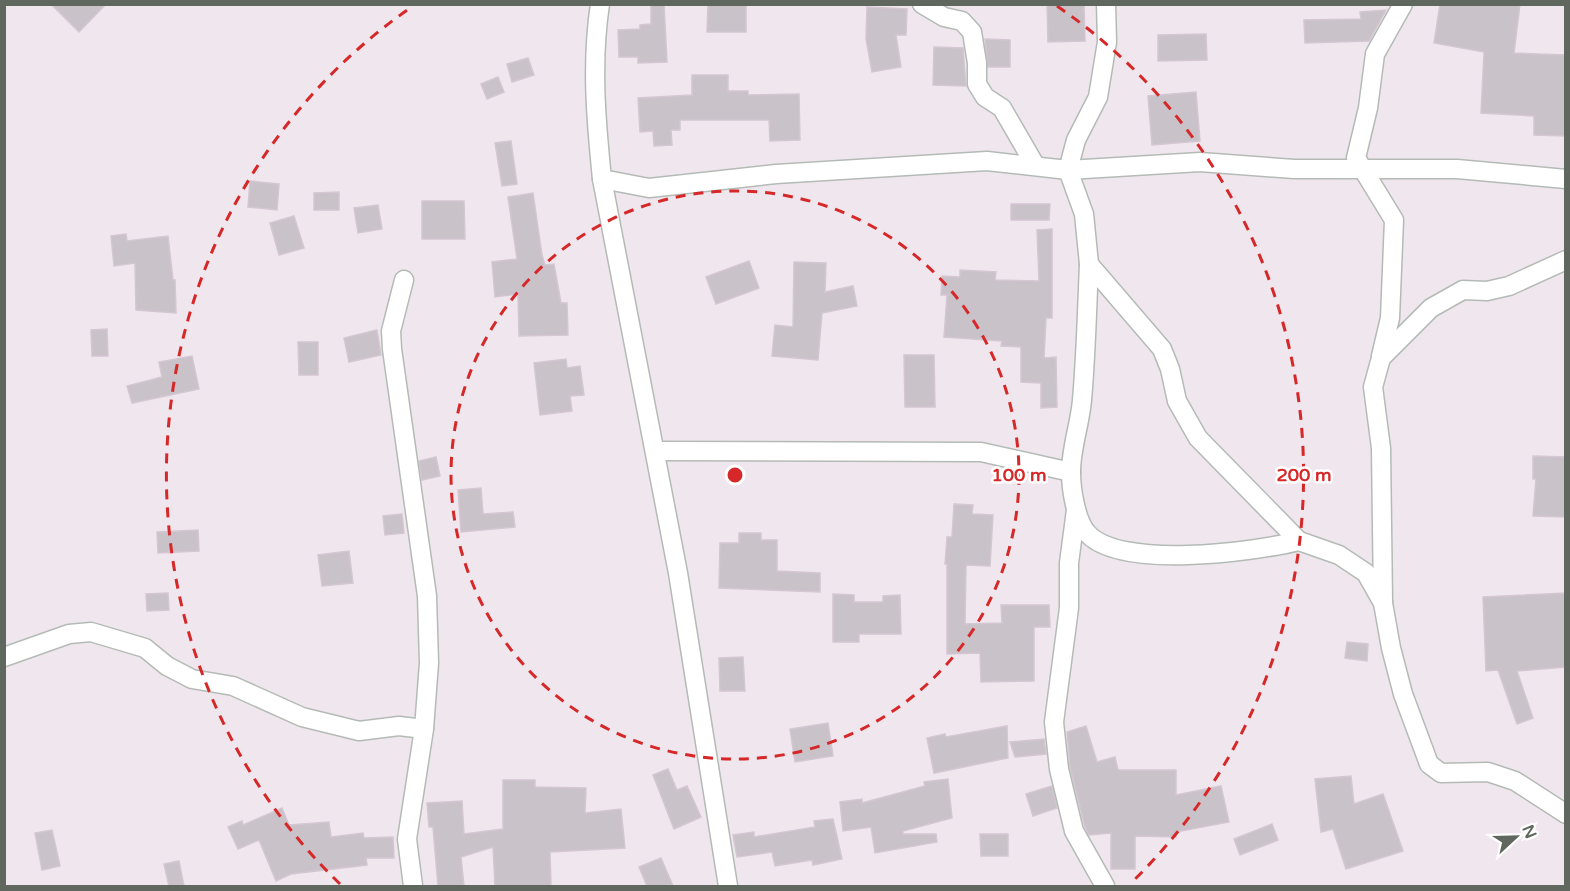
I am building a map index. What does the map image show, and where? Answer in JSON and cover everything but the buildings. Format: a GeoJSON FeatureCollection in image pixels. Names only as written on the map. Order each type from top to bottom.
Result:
{"type":"FeatureCollection","features":[{"type":"Feature","properties":{"kind":"street"},"geometry":{"type":"LineString","coordinates":[[600,4],[594,44],[595,104],[602,179],[678,573],[728,886]]}},
{"type":"Feature","properties":{"kind":"street"},"geometry":{"type":"LineString","coordinates":[[922,4],[944,17],[962,21],[972,32],[977,63],[976,84],[985,97],[1002,108],[1035,165]]}},
{"type":"Feature","properties":{"kind":"street"},"geometry":{"type":"LineString","coordinates":[[1106,4],[1107,42],[1098,97],[1076,140],[1068,170],[1084,214],[1089,264],[1082,402],[1071,472],[1077,509],[1085,532],[1102,547],[1135,553],[1225,553],[1299,541]]}},
{"type":"Feature","properties":{"kind":"street"},"geometry":{"type":"LineString","coordinates":[[1403,4],[1375,54],[1368,108],[1356,158],[1377,188],[1394,220],[1390,318],[1374,387],[1381,448],[1383,603],[1391,648],[1403,694],[1429,764],[1441,773],[1488,772],[1515,780],[1566,814]]}},
{"type":"Feature","properties":{"kind":"street"},"geometry":{"type":"LineString","coordinates":[[602,179],[649,188],[857,168],[894,168],[987,161],[1068,170],[1200,162],[1363,171],[1457,169],[1566,179]]}},
{"type":"Feature","properties":{"kind":"street"},"geometry":{"type":"LineString","coordinates":[[1381,358],[1431,308],[1463,290],[1487,291],[1509,286],[1566,260]]}},
{"type":"Feature","properties":{"kind":"street"},"geometry":{"type":"LineString","coordinates":[[1089,264],[1162,349],[1170,369],[1177,401],[1198,438],[1299,541],[1339,555],[1366,573],[1383,603]]}},
{"type":"Feature","properties":{"kind":"street"},"geometry":{"type":"LineString","coordinates":[[404,280],[391,331],[427,596],[429,663],[424,729],[407,838],[414,886]]}},
{"type":"Feature","properties":{"kind":"street"},"geometry":{"type":"LineString","coordinates":[[655,451],[981,452],[1071,472]]}},
{"type":"Feature","properties":{"kind":"street"},"geometry":{"type":"LineString","coordinates":[[1077,509],[1069,563],[1069,608],[1054,722],[1059,769],[1074,831],[1105,886]]}},
{"type":"Feature","properties":{"kind":"street"},"geometry":{"type":"LineString","coordinates":[[4,657],[69,634],[91,632],[145,648],[167,666],[192,679],[233,686],[302,717],[359,730],[399,726],[424,729]]}}]}
